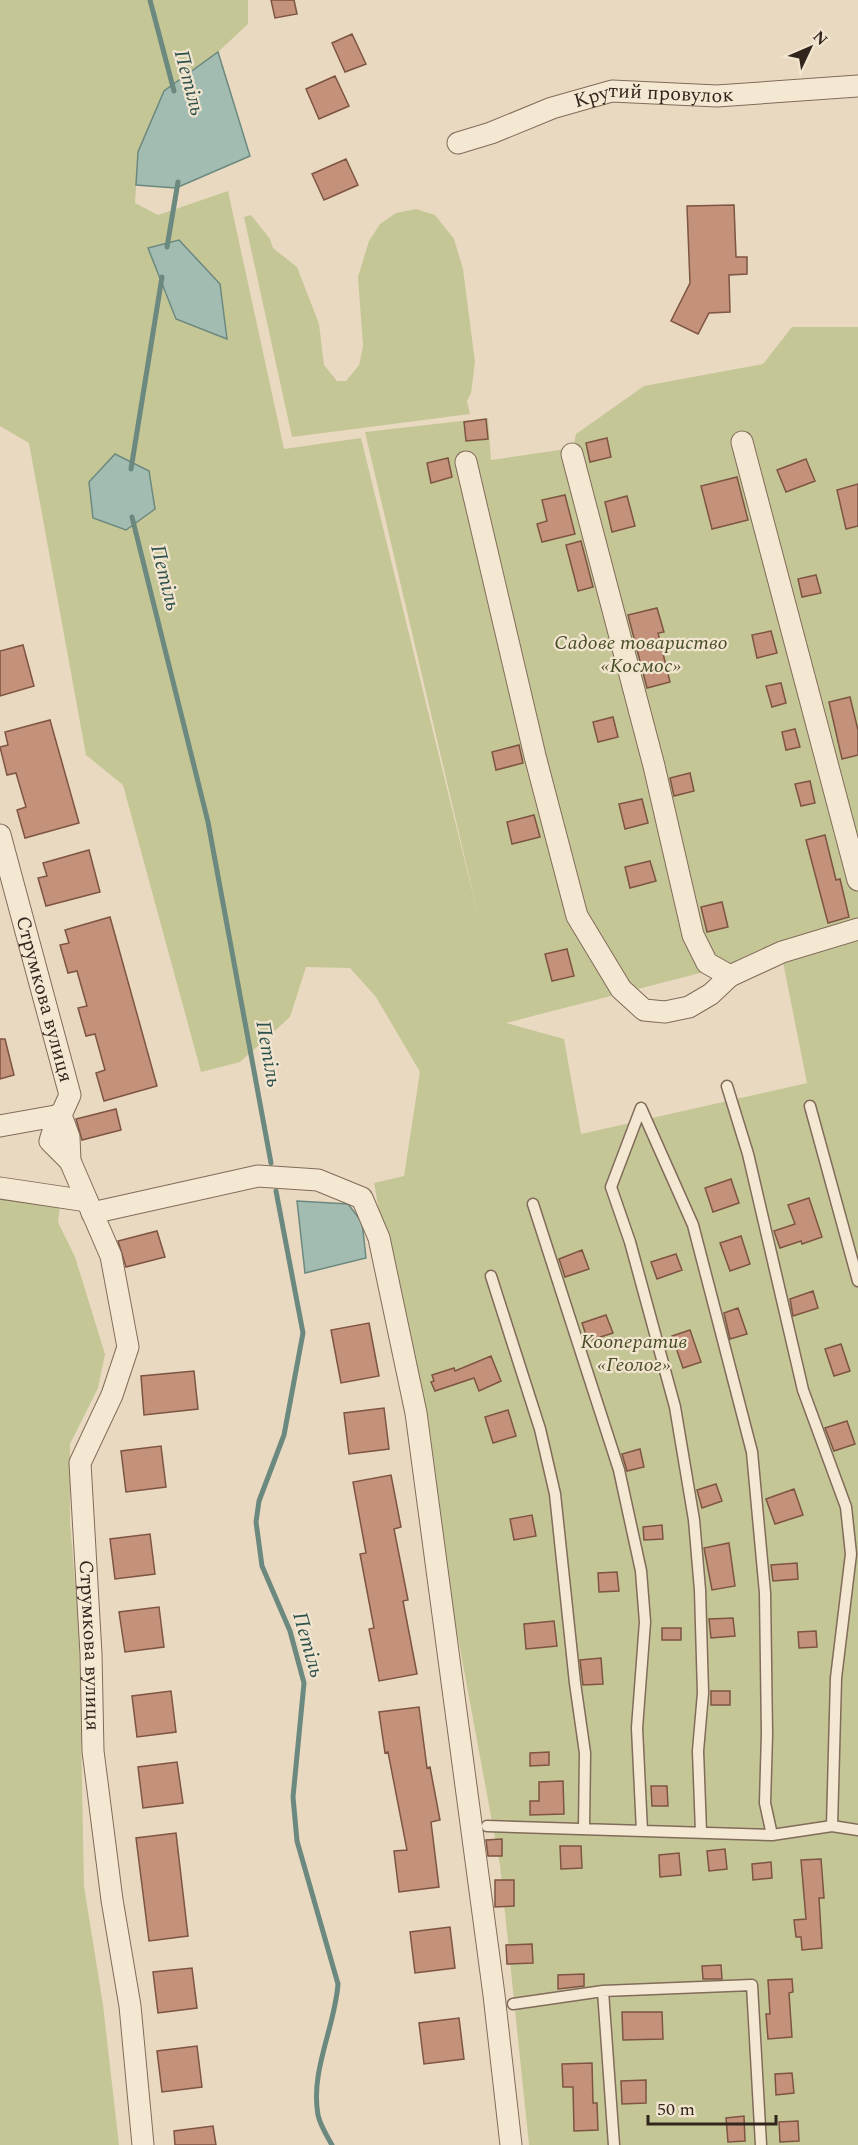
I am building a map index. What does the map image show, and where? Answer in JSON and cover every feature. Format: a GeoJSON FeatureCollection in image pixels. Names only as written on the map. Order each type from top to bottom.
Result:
{"type":"FeatureCollection","features":[{"type":"Feature","properties":{"kind":"street","name":"Крутий провулок"},"geometry":{"type":"LineString","coordinates":[[458,143],[492,133],[552,108],[612,92],[717,96],[858,86]]}},
{"type":"Feature","properties":{"kind":"street"},"geometry":{"type":"LineString","coordinates":[[742,442],[858,880]]}},
{"type":"Feature","properties":{"kind":"street"},"geometry":{"type":"LineString","coordinates":[[572,454],[654,766],[693,935],[707,963],[730,976]]}},
{"type":"Feature","properties":{"kind":"street"},"geometry":{"type":"LineString","coordinates":[[466,462],[535,756],[577,916],[621,989],[644,1010],[665,1012],[689,1007],[711,994],[730,976],[782,952],[858,929]]}},
{"type":"Feature","properties":{"kind":"street","name":"Струмкова вулиця"},"geometry":{"type":"LineString","coordinates":[[0,835],[69,1095],[59,1115],[69,1137],[70,1161],[111,1256],[128,1347],[112,1395],[80,1463],[91,1654],[93,1751],[112,1900],[130,2006],[144,2145]]}},
{"type":"Feature","properties":{"kind":"street"},"geometry":{"type":"LineString","coordinates":[[0,1126],[59,1115]]}},
{"type":"Feature","properties":{"kind":"street"},"geometry":{"type":"LineString","coordinates":[[0,1188],[90,1207],[258,1176],[318,1180],[362,1198],[379,1238],[416,1413],[494,1995],[511,2145]]}},
{"type":"Feature","properties":{"kind":"lane"},"geometry":{"type":"LineString","coordinates":[[727,1086],[748,1154],[803,1390],[846,1507],[851,1554],[836,1678],[832,1826]]}},
{"type":"Feature","properties":{"kind":"lane"},"geometry":{"type":"LineString","coordinates":[[810,1106],[858,1281]]}},
{"type":"Feature","properties":{"kind":"lane"},"geometry":{"type":"LineString","coordinates":[[701,1832],[698,1750],[703,1693],[700,1590],[694,1520],[675,1407],[630,1242],[610,1187],[641,1108],[693,1225],[752,1452],[765,1593],[767,1734],[765,1803],[772,1834]]}},
{"type":"Feature","properties":{"kind":"lane"},"geometry":{"type":"LineString","coordinates":[[533,1204],[619,1470],[641,1571],[645,1622],[637,1728],[642,1831]]}},
{"type":"Feature","properties":{"kind":"lane"},"geometry":{"type":"LineString","coordinates":[[491,1276],[540,1429],[555,1494],[575,1683],[585,1753],[584,1829]]}},
{"type":"Feature","properties":{"kind":"lane"},"geometry":{"type":"LineString","coordinates":[[487,1826],[772,1834],[832,1826],[858,1830]]}},
{"type":"Feature","properties":{"kind":"lane"},"geometry":{"type":"LineString","coordinates":[[513,2004],[603,1991],[752,1985],[761,2145]]}},
{"type":"Feature","properties":{"kind":"lane"},"geometry":{"type":"LineString","coordinates":[[603,1991],[614,2145]]}},
{"type":"Feature","properties":{"kind":"green space"},"geometry":{"type":"Polygon","coordinates":[[[0,0],[248,0],[248,24],[218,52],[138,152],[135,203],[158,215],[228,191],[284,449],[361,438],[479,919],[365,432],[488,418],[491,460],[573,448],[576,434],[644,386],[763,364],[792,327],[858,327],[858,2145],[529,2145],[500,1865],[374,1183],[404,1176],[420,1072],[376,997],[350,968],[306,967],[290,1017],[240,1062],[201,1072],[123,785],[86,755],[29,443],[0,426],[0,0]],[[781,952],[506,1023],[564,1039],[581,1134],[807,1083],[781,952]]]}},
{"type":"Feature","properties":{"kind":"green space"},"geometry":{"type":"Polygon","coordinates":[[[416,209],[435,215],[454,239],[463,269],[475,362],[471,393],[467,401],[470,414],[292,437],[244,217],[251,215],[270,239],[273,248],[297,267],[319,324],[324,365],[337,381],[346,381],[359,365],[363,346],[358,277],[369,241],[380,224],[396,213],[416,209]]]}},
{"type":"Feature","properties":{"kind":"green space"},"geometry":{"type":"Polygon","coordinates":[[[0,1196],[60,1207],[58,1222],[75,1257],[105,1354],[98,1388],[70,1444],[70,1522],[79,1629],[84,1886],[103,2005],[119,2145],[0,2145],[0,1196]]]}},
{"type":"Feature","properties":{"kind":"water"},"geometry":{"type":"Polygon","coordinates":[[[218,52],[250,156],[176,188],[136,185],[138,152],[164,91],[218,52]]]}},
{"type":"Feature","properties":{"kind":"water"},"geometry":{"type":"Polygon","coordinates":[[[179,240],[220,284],[227,339],[176,319],[148,248],[179,240]]]}},
{"type":"Feature","properties":{"kind":"water"},"geometry":{"type":"Polygon","coordinates":[[[115,454],[149,471],[155,509],[126,530],[93,518],[89,482],[115,454]]]}},
{"type":"Feature","properties":{"kind":"water"},"geometry":{"type":"Polygon","coordinates":[[[297,1201],[348,1204],[362,1222],[366,1258],[305,1273],[297,1201]]]}},
{"type":"Feature","properties":{"kind":"building"},"geometry":{"type":"Polygon","coordinates":[[[271,0],[294,0],[297,14],[275,18],[271,0]]]}},
{"type":"Feature","properties":{"kind":"building"},"geometry":{"type":"Polygon","coordinates":[[[352,34],[366,64],[345,72],[332,43],[352,34]]]}},
{"type":"Feature","properties":{"kind":"building"},"geometry":{"type":"Polygon","coordinates":[[[335,76],[349,106],[319,119],[306,89],[335,76]]]}},
{"type":"Feature","properties":{"kind":"building"},"geometry":{"type":"Polygon","coordinates":[[[346,159],[358,185],[324,200],[312,174],[346,159]]]}},
{"type":"Feature","properties":{"kind":"building"},"geometry":{"type":"Polygon","coordinates":[[[734,205],[736,257],[747,257],[747,274],[729,275],[730,312],[709,313],[698,334],[671,321],[690,283],[687,206],[734,205]]]}},
{"type":"Feature","properties":{"kind":"building"},"geometry":{"type":"Polygon","coordinates":[[[486,419],[488,439],[466,441],[464,422],[486,419]]]}},
{"type":"Feature","properties":{"kind":"building"},"geometry":{"type":"Polygon","coordinates":[[[607,438],[611,457],[590,462],[586,443],[607,438]]]}},
{"type":"Feature","properties":{"kind":"building"},"geometry":{"type":"Polygon","coordinates":[[[448,458],[452,477],[431,483],[427,463],[448,458]]]}},
{"type":"Feature","properties":{"kind":"building"},"geometry":{"type":"Polygon","coordinates":[[[806,459],[815,481],[786,492],[777,470],[806,459]]]}},
{"type":"Feature","properties":{"kind":"building"},"geometry":{"type":"Polygon","coordinates":[[[737,477],[748,520],[712,529],[701,486],[737,477]]]}},
{"type":"Feature","properties":{"kind":"building"},"geometry":{"type":"Polygon","coordinates":[[[858,484],[858,526],[846,529],[837,490],[858,484]]]}},
{"type":"Feature","properties":{"kind":"building"},"geometry":{"type":"Polygon","coordinates":[[[565,495],[575,534],[542,542],[537,524],[547,521],[542,500],[565,495]]]}},
{"type":"Feature","properties":{"kind":"building"},"geometry":{"type":"Polygon","coordinates":[[[627,496],[635,526],[612,532],[605,502],[627,496]]]}},
{"type":"Feature","properties":{"kind":"building"},"geometry":{"type":"Polygon","coordinates":[[[581,541],[593,587],[578,591],[566,545],[581,541]]]}},
{"type":"Feature","properties":{"kind":"building"},"geometry":{"type":"Polygon","coordinates":[[[816,575],[821,593],[802,597],[798,579],[816,575]]]}},
{"type":"Feature","properties":{"kind":"building"},"geometry":{"type":"Polygon","coordinates":[[[657,608],[664,632],[658,633],[670,682],[647,688],[628,615],[657,608]]]}},
{"type":"Feature","properties":{"kind":"building"},"geometry":{"type":"Polygon","coordinates":[[[771,631],[777,653],[757,658],[752,635],[771,631]]]}},
{"type":"Feature","properties":{"kind":"building"},"geometry":{"type":"Polygon","coordinates":[[[23,645],[34,686],[0,696],[0,651],[23,645]]]}},
{"type":"Feature","properties":{"kind":"building"},"geometry":{"type":"Polygon","coordinates":[[[781,683],[786,703],[772,707],[766,686],[781,683]]]}},
{"type":"Feature","properties":{"kind":"building"},"geometry":{"type":"Polygon","coordinates":[[[850,697],[858,730],[858,755],[842,759],[829,702],[850,697]]]}},
{"type":"Feature","properties":{"kind":"building"},"geometry":{"type":"Polygon","coordinates":[[[613,717],[618,737],[598,742],[593,722],[613,717]]]}},
{"type":"Feature","properties":{"kind":"building"},"geometry":{"type":"Polygon","coordinates":[[[50,720],[79,823],[25,838],[17,810],[26,807],[16,773],[7,775],[0,747],[8,745],[5,732],[50,720]]]}},
{"type":"Feature","properties":{"kind":"building"},"geometry":{"type":"Polygon","coordinates":[[[795,729],[800,747],[786,750],[782,732],[795,729]]]}},
{"type":"Feature","properties":{"kind":"building"},"geometry":{"type":"Polygon","coordinates":[[[519,745],[523,763],[496,770],[492,752],[519,745]]]}},
{"type":"Feature","properties":{"kind":"building"},"geometry":{"type":"Polygon","coordinates":[[[690,773],[694,791],[674,796],[670,778],[690,773]]]}},
{"type":"Feature","properties":{"kind":"building"},"geometry":{"type":"Polygon","coordinates":[[[810,781],[815,803],[801,806],[795,784],[810,781]]]}},
{"type":"Feature","properties":{"kind":"building"},"geometry":{"type":"Polygon","coordinates":[[[642,799],[648,823],[625,829],[619,804],[642,799]]]}},
{"type":"Feature","properties":{"kind":"building"},"geometry":{"type":"Polygon","coordinates":[[[534,815],[540,837],[512,844],[507,822],[534,815]]]}},
{"type":"Feature","properties":{"kind":"building"},"geometry":{"type":"Polygon","coordinates":[[[825,835],[836,880],[840,879],[849,917],[828,923],[806,840],[825,835]]]}},
{"type":"Feature","properties":{"kind":"building"},"geometry":{"type":"Polygon","coordinates":[[[89,850],[100,892],[46,906],[38,878],[47,876],[43,863],[89,850]]]}},
{"type":"Feature","properties":{"kind":"building"},"geometry":{"type":"Polygon","coordinates":[[[650,861],[656,881],[630,888],[625,867],[650,861]]]}},
{"type":"Feature","properties":{"kind":"building"},"geometry":{"type":"Polygon","coordinates":[[[722,902],[728,927],[707,932],[701,907],[722,902]]]}},
{"type":"Feature","properties":{"kind":"building"},"geometry":{"type":"Polygon","coordinates":[[[110,917],[157,1086],[104,1101],[96,1073],[105,1070],[95,1034],[86,1036],[78,1008],[87,1006],[77,971],[68,973],[60,945],[69,943],[65,930],[110,917]]]}},
{"type":"Feature","properties":{"kind":"building"},"geometry":{"type":"Polygon","coordinates":[[[567,949],[574,976],[552,981],[545,954],[567,949]]]}},
{"type":"Feature","properties":{"kind":"building"},"geometry":{"type":"Polygon","coordinates":[[[0,1039],[5,1039],[14,1075],[0,1079],[0,1039]]]}},
{"type":"Feature","properties":{"kind":"building"},"geometry":{"type":"Polygon","coordinates":[[[116,1109],[121,1130],[82,1140],[76,1119],[116,1109]]]}},
{"type":"Feature","properties":{"kind":"building"},"geometry":{"type":"Polygon","coordinates":[[[731,1179],[739,1203],[713,1212],[705,1188],[731,1179]]]}},
{"type":"Feature","properties":{"kind":"building"},"geometry":{"type":"Polygon","coordinates":[[[809,1198],[822,1237],[780,1248],[774,1231],[795,1224],[788,1205],[809,1198]]]}},
{"type":"Feature","properties":{"kind":"building"},"geometry":{"type":"Polygon","coordinates":[[[157,1231],[165,1257],[126,1267],[118,1241],[157,1231]]]}},
{"type":"Feature","properties":{"kind":"building"},"geometry":{"type":"Polygon","coordinates":[[[741,1236],[750,1264],[730,1271],[720,1243],[741,1236]]]}},
{"type":"Feature","properties":{"kind":"building"},"geometry":{"type":"Polygon","coordinates":[[[582,1250],[589,1269],[565,1277],[559,1259],[582,1250]]]}},
{"type":"Feature","properties":{"kind":"building"},"geometry":{"type":"Polygon","coordinates":[[[676,1254],[682,1270],[657,1279],[651,1262],[676,1254]]]}},
{"type":"Feature","properties":{"kind":"building"},"geometry":{"type":"Polygon","coordinates":[[[813,1291],[818,1308],[793,1316],[790,1299],[813,1291]]]}},
{"type":"Feature","properties":{"kind":"building"},"geometry":{"type":"Polygon","coordinates":[[[738,1308],[747,1334],[730,1339],[724,1313],[738,1308]]]}},
{"type":"Feature","properties":{"kind":"building"},"geometry":{"type":"Polygon","coordinates":[[[606,1315],[613,1333],[588,1341],[582,1323],[606,1315]]]}},
{"type":"Feature","properties":{"kind":"building"},"geometry":{"type":"Polygon","coordinates":[[[369,1323],[379,1376],[341,1383],[331,1330],[369,1323]]]}},
{"type":"Feature","properties":{"kind":"building"},"geometry":{"type":"Polygon","coordinates":[[[690,1330],[701,1362],[683,1368],[672,1336],[690,1330]]]}},
{"type":"Feature","properties":{"kind":"building"},"geometry":{"type":"Polygon","coordinates":[[[841,1344],[850,1371],[834,1376],[825,1349],[841,1344]]]}},
{"type":"Feature","properties":{"kind":"building"},"geometry":{"type":"Polygon","coordinates":[[[491,1356],[501,1381],[479,1391],[474,1378],[435,1391],[431,1382],[434,1381],[432,1375],[454,1368],[455,1371],[491,1356]]]}},
{"type":"Feature","properties":{"kind":"building"},"geometry":{"type":"Polygon","coordinates":[[[194,1371],[198,1409],[144,1415],[141,1376],[194,1371]]]}},
{"type":"Feature","properties":{"kind":"building"},"geometry":{"type":"Polygon","coordinates":[[[384,1408],[389,1449],[349,1454],[344,1413],[384,1408]]]}},
{"type":"Feature","properties":{"kind":"building"},"geometry":{"type":"Polygon","coordinates":[[[508,1410],[516,1436],[493,1443],[485,1417],[508,1410]]]}},
{"type":"Feature","properties":{"kind":"building"},"geometry":{"type":"Polygon","coordinates":[[[847,1421],[855,1444],[834,1451],[825,1428],[847,1421]]]}},
{"type":"Feature","properties":{"kind":"building"},"geometry":{"type":"Polygon","coordinates":[[[161,1446],[166,1487],[126,1492],[121,1451],[161,1446]]]}},
{"type":"Feature","properties":{"kind":"building"},"geometry":{"type":"Polygon","coordinates":[[[640,1449],[644,1467],[627,1471],[622,1454],[640,1449]]]}},
{"type":"Feature","properties":{"kind":"building"},"geometry":{"type":"Polygon","coordinates":[[[391,1475],[401,1527],[394,1529],[408,1600],[403,1601],[417,1674],[379,1681],[369,1629],[374,1628],[360,1554],[366,1553],[353,1482],[391,1475]]]}},
{"type":"Feature","properties":{"kind":"building"},"geometry":{"type":"Polygon","coordinates":[[[716,1484],[722,1501],[702,1508],[697,1490],[716,1484]]]}},
{"type":"Feature","properties":{"kind":"building"},"geometry":{"type":"Polygon","coordinates":[[[794,1489],[803,1515],[775,1524],[766,1499],[794,1489]]]}},
{"type":"Feature","properties":{"kind":"building"},"geometry":{"type":"Polygon","coordinates":[[[532,1515],[536,1536],[514,1540],[510,1519],[532,1515]]]}},
{"type":"Feature","properties":{"kind":"building"},"geometry":{"type":"Polygon","coordinates":[[[662,1525],[663,1539],[644,1540],[643,1527],[662,1525]]]}},
{"type":"Feature","properties":{"kind":"building"},"geometry":{"type":"Polygon","coordinates":[[[150,1534],[155,1574],[115,1579],[110,1539],[150,1534]]]}},
{"type":"Feature","properties":{"kind":"building"},"geometry":{"type":"Polygon","coordinates":[[[729,1543],[735,1586],[712,1590],[704,1548],[729,1543]]]}},
{"type":"Feature","properties":{"kind":"building"},"geometry":{"type":"Polygon","coordinates":[[[797,1563],[798,1579],[773,1581],[771,1565],[797,1563]]]}},
{"type":"Feature","properties":{"kind":"building"},"geometry":{"type":"Polygon","coordinates":[[[617,1572],[619,1591],[599,1592],[598,1573],[617,1572]]]}},
{"type":"Feature","properties":{"kind":"building"},"geometry":{"type":"Polygon","coordinates":[[[159,1607],[164,1647],[125,1652],[119,1612],[159,1607]]]}},
{"type":"Feature","properties":{"kind":"building"},"geometry":{"type":"Polygon","coordinates":[[[733,1618],[735,1636],[711,1638],[709,1619],[733,1618]]]}},
{"type":"Feature","properties":{"kind":"building"},"geometry":{"type":"Polygon","coordinates":[[[554,1621],[557,1646],[526,1649],[524,1624],[554,1621]]]}},
{"type":"Feature","properties":{"kind":"building"},"geometry":{"type":"Polygon","coordinates":[[[662,1628],[681,1628],[681,1640],[662,1640],[662,1628]]]}},
{"type":"Feature","properties":{"kind":"building"},"geometry":{"type":"Polygon","coordinates":[[[816,1631],[817,1647],[799,1648],[798,1632],[816,1631]]]}},
{"type":"Feature","properties":{"kind":"building"},"geometry":{"type":"Polygon","coordinates":[[[601,1658],[603,1684],[583,1685],[580,1660],[601,1658]]]}},
{"type":"Feature","properties":{"kind":"building"},"geometry":{"type":"Polygon","coordinates":[[[171,1691],[176,1732],[137,1737],[132,1696],[171,1691]]]}},
{"type":"Feature","properties":{"kind":"building"},"geometry":{"type":"Polygon","coordinates":[[[711,1691],[730,1691],[730,1705],[711,1705],[711,1691]]]}},
{"type":"Feature","properties":{"kind":"building"},"geometry":{"type":"Polygon","coordinates":[[[419,1707],[427,1768],[430,1767],[440,1820],[431,1822],[439,1887],[399,1892],[394,1851],[407,1850],[388,1752],[385,1753],[379,1712],[419,1707]]]}},
{"type":"Feature","properties":{"kind":"building"},"geometry":{"type":"Polygon","coordinates":[[[549,1752],[549,1765],[530,1766],[530,1753],[549,1752]]]}},
{"type":"Feature","properties":{"kind":"building"},"geometry":{"type":"Polygon","coordinates":[[[177,1762],[183,1803],[143,1808],[138,1767],[177,1762]]]}},
{"type":"Feature","properties":{"kind":"building"},"geometry":{"type":"Polygon","coordinates":[[[563,1781],[564,1814],[530,1815],[530,1801],[539,1801],[539,1782],[563,1781]]]}},
{"type":"Feature","properties":{"kind":"building"},"geometry":{"type":"Polygon","coordinates":[[[651,1786],[667,1786],[668,1806],[652,1806],[651,1786]]]}},
{"type":"Feature","properties":{"kind":"building"},"geometry":{"type":"Polygon","coordinates":[[[176,1833],[188,1936],[149,1941],[136,1838],[176,1833]]]}},
{"type":"Feature","properties":{"kind":"building"},"geometry":{"type":"Polygon","coordinates":[[[502,1839],[502,1856],[488,1856],[486,1840],[502,1839]]]}},
{"type":"Feature","properties":{"kind":"building"},"geometry":{"type":"Polygon","coordinates":[[[560,1846],[581,1846],[582,1868],[561,1869],[560,1846]]]}},
{"type":"Feature","properties":{"kind":"building"},"geometry":{"type":"Polygon","coordinates":[[[725,1849],[727,1869],[709,1871],[707,1851],[725,1849]]]}},
{"type":"Feature","properties":{"kind":"building"},"geometry":{"type":"Polygon","coordinates":[[[679,1853],[681,1875],[660,1877],[659,1855],[679,1853]]]}},
{"type":"Feature","properties":{"kind":"building"},"geometry":{"type":"Polygon","coordinates":[[[821,1859],[824,1898],[819,1898],[822,1948],[802,1950],[801,1937],[796,1937],[794,1920],[806,1919],[801,1860],[821,1859]]]}},
{"type":"Feature","properties":{"kind":"building"},"geometry":{"type":"Polygon","coordinates":[[[771,1862],[772,1878],[753,1880],[752,1864],[771,1862]]]}},
{"type":"Feature","properties":{"kind":"building"},"geometry":{"type":"Polygon","coordinates":[[[495,1880],[514,1880],[514,1906],[495,1907],[495,1880]]]}},
{"type":"Feature","properties":{"kind":"building"},"geometry":{"type":"Polygon","coordinates":[[[450,1927],[455,1968],[415,1973],[410,1932],[450,1927]]]}},
{"type":"Feature","properties":{"kind":"building"},"geometry":{"type":"Polygon","coordinates":[[[532,1944],[533,1963],[507,1964],[506,1945],[532,1944]]]}},
{"type":"Feature","properties":{"kind":"building"},"geometry":{"type":"Polygon","coordinates":[[[721,1965],[722,1979],[703,1979],[702,1966],[721,1965]]]}},
{"type":"Feature","properties":{"kind":"building"},"geometry":{"type":"Polygon","coordinates":[[[192,1968],[197,2008],[158,2013],[153,1972],[192,1968]]]}},
{"type":"Feature","properties":{"kind":"building"},"geometry":{"type":"Polygon","coordinates":[[[584,1974],[584,1986],[558,1989],[558,1975],[584,1974]]]}},
{"type":"Feature","properties":{"kind":"building"},"geometry":{"type":"Polygon","coordinates":[[[792,1979],[793,1992],[789,1993],[792,2037],[768,2039],[766,2014],[770,2014],[768,1980],[792,1979]]]}},
{"type":"Feature","properties":{"kind":"building"},"geometry":{"type":"Polygon","coordinates":[[[622,2012],[662,2012],[663,2039],[623,2040],[622,2012]]]}},
{"type":"Feature","properties":{"kind":"building"},"geometry":{"type":"Polygon","coordinates":[[[459,2018],[464,2059],[424,2064],[419,2023],[459,2018]]]}},
{"type":"Feature","properties":{"kind":"building"},"geometry":{"type":"Polygon","coordinates":[[[197,2046],[202,2087],[162,2092],[157,2051],[197,2046]]]}},
{"type":"Feature","properties":{"kind":"building"},"geometry":{"type":"Polygon","coordinates":[[[592,2063],[593,2103],[597,2103],[598,2130],[574,2131],[573,2087],[563,2087],[562,2064],[592,2063]]]}},
{"type":"Feature","properties":{"kind":"building"},"geometry":{"type":"Polygon","coordinates":[[[792,2073],[794,2093],[776,2095],[775,2074],[792,2073]]]}},
{"type":"Feature","properties":{"kind":"building"},"geometry":{"type":"Polygon","coordinates":[[[646,2080],[646,2103],[622,2104],[621,2081],[646,2080]]]}},
{"type":"Feature","properties":{"kind":"building"},"geometry":{"type":"Polygon","coordinates":[[[744,2116],[745,2141],[728,2142],[726,2118],[744,2116]]]}},
{"type":"Feature","properties":{"kind":"building"},"geometry":{"type":"Polygon","coordinates":[[[798,2121],[799,2141],[780,2142],[779,2122],[798,2121]]]}},
{"type":"Feature","properties":{"kind":"building"},"geometry":{"type":"Polygon","coordinates":[[[213,2126],[216,2145],[175,2145],[174,2131],[213,2126]]]}},
{"type":"Feature","properties":{"kind":"waterway","name":"Петіль"},"geometry":{"type":"LineString","coordinates":[[150,0],[174,91]]}},
{"type":"Feature","properties":{"kind":"waterway","name":"Петіль"},"geometry":{"type":"LineString","coordinates":[[167,247],[178,182]]}},
{"type":"Feature","properties":{"kind":"waterway","name":"Петіль"},"geometry":{"type":"LineString","coordinates":[[131,469],[162,277]]}},
{"type":"Feature","properties":{"kind":"waterway","name":"Петіль"},"geometry":{"type":"LineString","coordinates":[[132,517],[208,822],[271,1163]]}},
{"type":"Feature","properties":{"kind":"waterway","name":"Петіль"},"geometry":{"type":"LineString","coordinates":[[276,1191],[303,1333],[284,1435],[259,1501],[256,1522],[262,1566],[290,1631],[304,1683],[293,1797],[297,1841],[338,1984],[320,2066],[316,2099],[319,2119],[332,2145]]}},
{"type":"Feature","properties":{"kind":"park label","name":"Садове товариство «Космос»"},"geometry":{"type":"Point","coordinates":[641,654]}},
{"type":"Feature","properties":{"kind":"park label","name":"Кооператив «Геолог»"},"geometry":{"type":"Point","coordinates":[634,1354]}}]}
